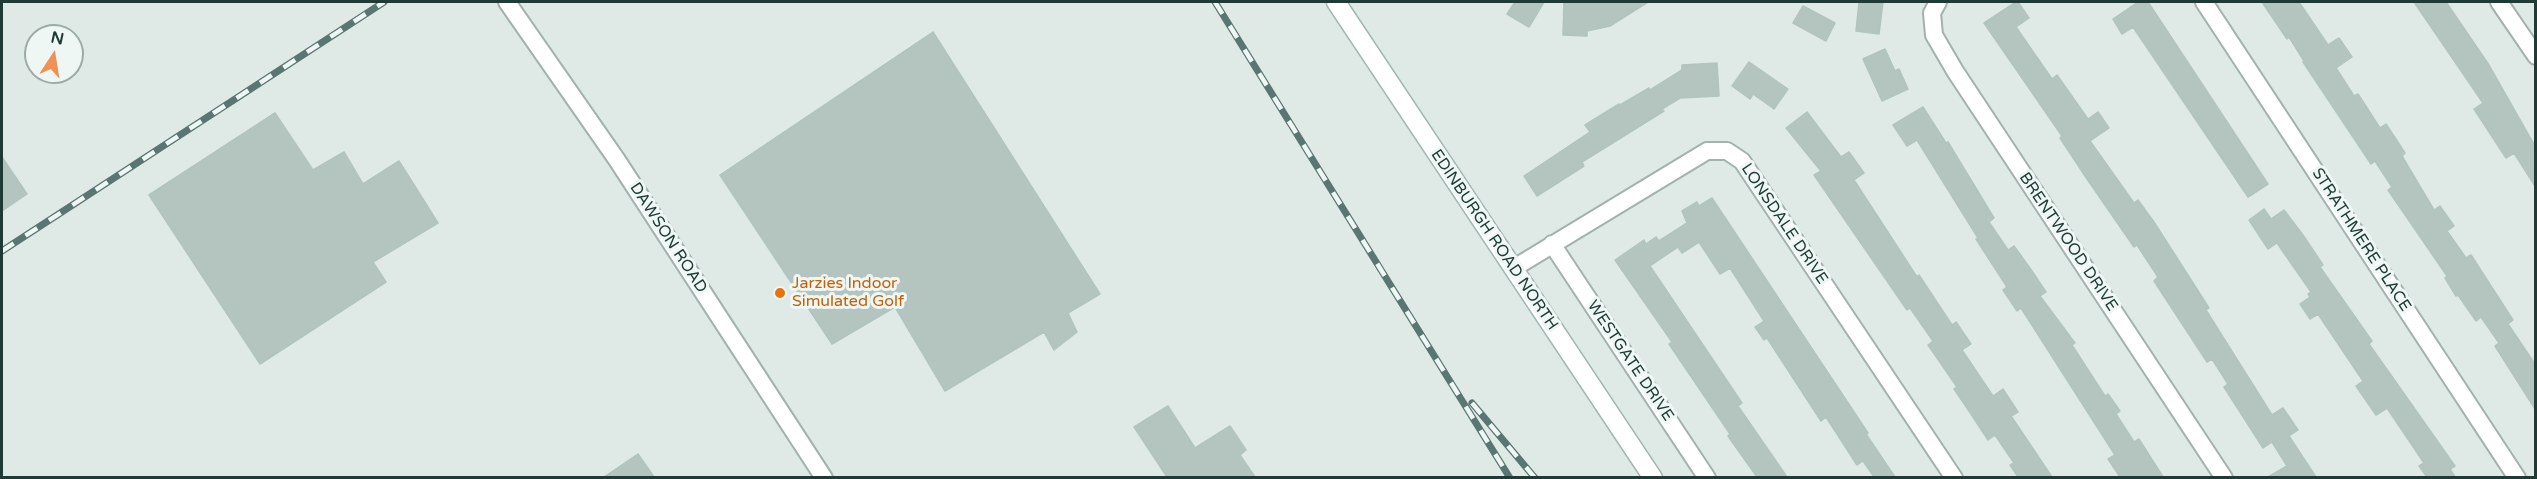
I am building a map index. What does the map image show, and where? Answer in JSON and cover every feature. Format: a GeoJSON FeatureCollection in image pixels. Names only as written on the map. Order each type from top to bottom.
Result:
{"type":"FeatureCollection","features":[{"type":"Feature","properties":{"kind":"main road","name":"EDINBURGH ROAD NORTH"},"geometry":{"type":"LineString","coordinates":[[1336,2],[1653,477]]}},
{"type":"Feature","properties":{"kind":"street","name":"DAWSON ROAD"},"geometry":{"type":"LineString","coordinates":[[507,2],[617,160],[824,477]]}},
{"type":"Feature","properties":{"kind":"street","name":"BRENTWOOD DRIVE"},"geometry":{"type":"LineString","coordinates":[[1938,2],[1932,13],[1934,35],[1955,71],[2224,477]]}},
{"type":"Feature","properties":{"kind":"street","name":"STRATHMERE PLACE"},"geometry":{"type":"LineString","coordinates":[[2204,2],[2517,477]]}},
{"type":"Feature","properties":{"kind":"street"},"geometry":{"type":"LineString","coordinates":[[2499,2],[2535,56]]}},
{"type":"Feature","properties":{"kind":"street","name":"LONSDALE DRIVE"},"geometry":{"type":"LineString","coordinates":[[1514,268],[1707,151],[1727,151],[1742,160],[1954,477]]}},
{"type":"Feature","properties":{"kind":"street","name":"WESTGATE DRIVE"},"geometry":{"type":"LineString","coordinates":[[1552,244],[1707,477]]}},
{"type":"Feature","properties":{"kind":"building"},"geometry":{"type":"Polygon","coordinates":[[[1515,2],[1544,2],[1529,27],[1507,14],[1515,2]]]}},
{"type":"Feature","properties":{"kind":"building"},"geometry":{"type":"Polygon","coordinates":[[[1564,2],[1648,2],[1610,26],[1587,31],[1587,36],[1563,35],[1564,2]]]}},
{"type":"Feature","properties":{"kind":"building"},"geometry":{"type":"Polygon","coordinates":[[[1859,2],[1883,2],[1879,34],[1856,31],[1859,2]]]}},
{"type":"Feature","properties":{"kind":"building"},"geometry":{"type":"Polygon","coordinates":[[[2016,2],[2029,18],[2016,27],[2052,79],[2057,75],[2088,119],[2098,112],[2109,128],[2090,141],[2134,203],[2138,200],[2154,222],[2209,308],[2206,310],[2272,415],[2283,408],[2298,430],[2289,436],[2316,477],[2268,477],[2287,466],[2272,442],[2263,448],[2224,387],[2228,384],[2212,359],[2207,362],[2154,281],[2158,277],[2137,245],[2134,247],[2087,179],[2060,138],[2062,136],[1984,23],[2016,2]]]}},
{"type":"Feature","properties":{"kind":"building"},"geometry":{"type":"Polygon","coordinates":[[[2138,2],[2148,2],[2268,184],[2248,197],[2133,27],[2122,34],[2113,19],[2138,2]]]}},
{"type":"Feature","properties":{"kind":"building"},"geometry":{"type":"Polygon","coordinates":[[[2262,2],[2299,2],[2328,45],[2339,38],[2352,57],[2336,68],[2354,96],[2358,94],[2380,128],[2386,124],[2405,153],[2402,156],[2434,210],[2440,206],[2454,226],[2447,231],[2466,258],[2471,255],[2513,320],[2508,324],[2535,364],[2535,409],[2495,346],[2499,343],[2481,317],[2476,321],[2458,295],[2456,296],[2445,278],[2447,276],[2388,190],[2392,187],[2375,161],[2371,164],[2289,37],[2287,39],[2262,2]]]}},
{"type":"Feature","properties":{"kind":"building"},"geometry":{"type":"Polygon","coordinates":[[[2414,2],[2446,2],[2489,65],[2535,146],[2535,186],[2514,153],[2506,158],[2474,109],[2483,103],[2414,2]]]}},
{"type":"Feature","properties":{"kind":"building"},"geometry":{"type":"Polygon","coordinates":[[[1803,6],[1835,23],[1826,41],[1793,23],[1803,6]]]}},
{"type":"Feature","properties":{"kind":"building"},"geometry":{"type":"Polygon","coordinates":[[[933,32],[1100,294],[1068,313],[1077,332],[1054,350],[1044,332],[945,391],[895,307],[832,344],[720,175],[933,32]]]}},
{"type":"Feature","properties":{"kind":"building"},"geometry":{"type":"Polygon","coordinates":[[[1885,49],[1895,71],[1899,69],[1908,89],[1882,101],[1863,59],[1885,49]]]}},
{"type":"Feature","properties":{"kind":"building"},"geometry":{"type":"Polygon","coordinates":[[[1749,62],[1788,89],[1774,109],[1753,94],[1750,99],[1732,86],[1749,62]]]}},
{"type":"Feature","properties":{"kind":"building"},"geometry":{"type":"Polygon","coordinates":[[[1717,63],[1719,96],[1680,98],[1662,109],[1664,111],[1582,162],[1584,166],[1537,196],[1524,176],[1590,132],[1585,125],[1619,104],[1649,88],[1650,90],[1682,70],[1682,65],[1717,63]]]}},
{"type":"Feature","properties":{"kind":"building"},"geometry":{"type":"Polygon","coordinates":[[[1923,107],[1946,143],[1948,142],[1994,218],[1989,222],[2008,250],[2014,246],[2032,271],[2046,292],[2040,296],[2075,343],[2072,345],[2105,396],[2108,394],[2120,411],[2116,414],[2134,442],[2139,439],[2163,477],[2120,477],[2108,459],[2115,455],[2021,308],[2017,311],[2003,290],[2007,287],[1917,140],[1907,146],[1893,125],[1923,107]]]}},
{"type":"Feature","properties":{"kind":"building"},"geometry":{"type":"Polygon","coordinates":[[[1807,112],[1841,157],[1849,152],[1864,173],[1854,180],[1917,277],[1919,275],[1952,325],[1956,322],[1971,344],[1962,350],[1993,396],[2003,389],[2018,412],[2011,416],[2052,477],[2018,477],[2010,465],[2014,463],[1995,435],[1988,440],[1954,389],[1957,387],[1928,345],[1933,341],[1910,308],[1907,310],[1814,175],[1821,171],[1786,128],[1807,112]]]}},
{"type":"Feature","properties":{"kind":"building"},"geometry":{"type":"Polygon","coordinates":[[[275,113],[313,170],[344,152],[363,184],[399,161],[438,223],[373,262],[386,282],[260,364],[149,195],[275,113]]]}},
{"type":"Feature","properties":{"kind":"building"},"geometry":{"type":"Polygon","coordinates":[[[2,157],[27,194],[2,211],[2,157]]]}},
{"type":"Feature","properties":{"kind":"building"},"geometry":{"type":"Polygon","coordinates":[[[1712,198],[1895,477],[1874,477],[1863,461],[1857,465],[1826,417],[1821,421],[1767,338],[1764,340],[1755,327],[1764,321],[1730,268],[1720,274],[1699,242],[1682,253],[1678,247],[1650,266],[1742,403],[1738,406],[1787,477],[1757,477],[1728,436],[1730,434],[1669,344],[1672,342],[1615,260],[1644,240],[1646,244],[1656,237],[1659,241],[1687,223],[1682,211],[1697,202],[1699,206],[1712,198]]]}},
{"type":"Feature","properties":{"kind":"building"},"geometry":{"type":"Polygon","coordinates":[[[2264,209],[2271,219],[2284,210],[2303,235],[2323,265],[2320,267],[2372,341],[2369,344],[2455,466],[2450,469],[2455,477],[2427,477],[2419,466],[2424,463],[2387,408],[2376,415],[2356,386],[2363,381],[2318,314],[2310,319],[2300,304],[2310,297],[2308,294],[2311,292],[2277,243],[2268,249],[2249,220],[2264,209]]]}},
{"type":"Feature","properties":{"kind":"building"},"geometry":{"type":"Polygon","coordinates":[[[1168,406],[1195,448],[1230,426],[1246,450],[1240,455],[1255,477],[1167,477],[1134,427],[1168,406]]]}},
{"type":"Feature","properties":{"kind":"building"},"geometry":{"type":"Polygon","coordinates":[[[638,454],[654,477],[604,477],[638,454]]]}},
{"type":"Feature","properties":{"kind":"railway"},"geometry":{"type":"LineString","coordinates":[[2,251],[384,2]]}},
{"type":"Feature","properties":{"kind":"railway"},"geometry":{"type":"LineString","coordinates":[[1215,2],[1510,478]]}},
{"type":"Feature","properties":{"kind":"railway"},"geometry":{"type":"LineString","coordinates":[[1472,403],[1535,478]]}},
{"type":"Feature","properties":{"kind":"place","name":"Jarzies Indoor Simulated Golf"},"geometry":{"type":"Point","coordinates":[780,293]}}]}
